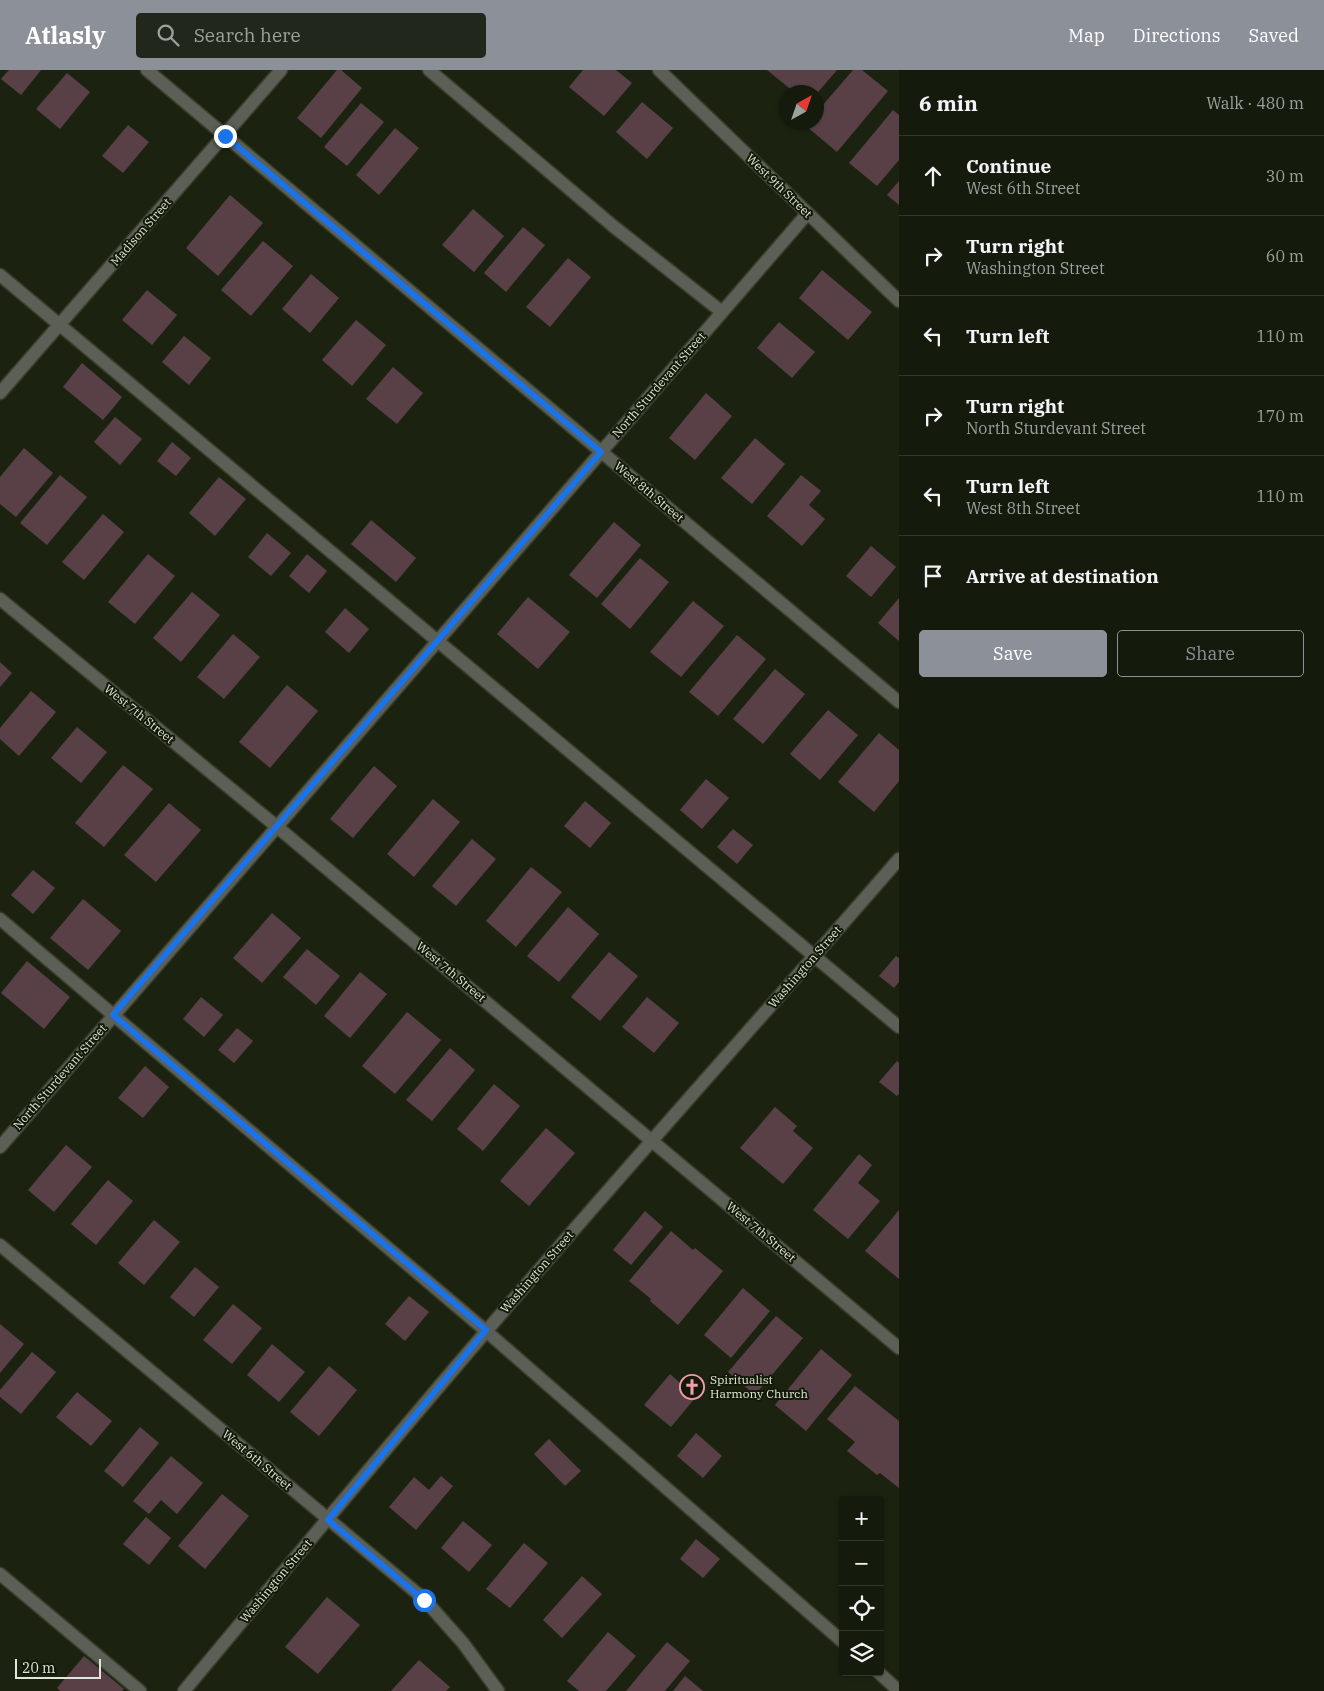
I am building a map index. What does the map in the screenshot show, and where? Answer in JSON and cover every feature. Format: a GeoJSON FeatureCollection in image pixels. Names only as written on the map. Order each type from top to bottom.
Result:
{"type":"FeatureCollection","features":[{"type":"Feature","properties":{"kind":"street","name":"West 8th Street"},"geometry":{"type":"LineString","coordinates":[[147,70],[899,702]]}},
{"type":"Feature","properties":{"kind":"street","name":"Madison Street"},"geometry":{"type":"LineString","coordinates":[[0,393],[281,70]]}},
{"type":"Feature","properties":{"kind":"street"},"geometry":{"type":"LineString","coordinates":[[429,70],[613,226],[722,312]]}},
{"type":"Feature","properties":{"kind":"street","name":"West 9th Street"},"geometry":{"type":"LineString","coordinates":[[659,70],[899,301]]}},
{"type":"Feature","properties":{"kind":"street","name":"North Sturdevant Street"},"geometry":{"type":"LineString","coordinates":[[0,1147],[807,214]]}},
{"type":"Feature","properties":{"kind":"street"},"geometry":{"type":"LineString","coordinates":[[0,275],[899,1027]]}},
{"type":"Feature","properties":{"kind":"street","name":"West 7th Street"},"geometry":{"type":"LineString","coordinates":[[0,599],[276,826],[899,1348]]}},
{"type":"Feature","properties":{"kind":"street","name":"Washington Street"},"geometry":{"type":"LineString","coordinates":[[184,1691],[486,1330],[899,859]]}},
{"type":"Feature","properties":{"kind":"street"},"geometry":{"type":"LineString","coordinates":[[0,919],[486,1330],[839,1639]]}},
{"type":"Feature","properties":{"kind":"street","name":"West 6th Street"},"geometry":{"type":"LineString","coordinates":[[0,1245],[424,1600],[463,1644],[498,1691]]}},
{"type":"Feature","properties":{"kind":"street"},"geometry":{"type":"LineString","coordinates":[[0,1574],[140,1691]]}},
{"type":"Feature","properties":{"kind":"street"},"geometry":{"type":"LineString","coordinates":[[882,1676],[899,1691]]}},
{"type":"Feature","properties":{"kind":"building"},"geometry":{"type":"Polygon","coordinates":[[[9,70],[41,70],[21,95],[1,79],[9,70]]]}},
{"type":"Feature","properties":{"kind":"building"},"geometry":{"type":"Polygon","coordinates":[[[337,70],[341,70],[362,88],[321,138],[297,118],[337,70]]]}},
{"type":"Feature","properties":{"kind":"building"},"geometry":{"type":"Polygon","coordinates":[[[583,70],[616,70],[632,83],[604,116],[569,87],[583,70]]]}},
{"type":"Feature","properties":{"kind":"building"},"geometry":{"type":"Polygon","coordinates":[[[767,70],[837,70],[824,85],[785,85],[767,70]]]}},
{"type":"Feature","properties":{"kind":"building"},"geometry":{"type":"Polygon","coordinates":[[[853,70],[862,70],[888,91],[837,152],[811,130],[824,130],[824,104],[853,70]]]}},
{"type":"Feature","properties":{"kind":"building"},"geometry":{"type":"Polygon","coordinates":[[[67,73],[90,92],[60,129],[36,109],[67,73]]]}},
{"type":"Feature","properties":{"kind":"building"},"geometry":{"type":"Polygon","coordinates":[[[642,102],[673,128],[647,159],[616,132],[642,102]]]}},
{"type":"Feature","properties":{"kind":"building"},"geometry":{"type":"Polygon","coordinates":[[[361,103],[384,122],[347,166],[324,147],[361,103]]]}},
{"type":"Feature","properties":{"kind":"building"},"geometry":{"type":"Polygon","coordinates":[[[893,110],[899,115],[899,160],[877,186],[849,163],[893,110]]]}},
{"type":"Feature","properties":{"kind":"building"},"geometry":{"type":"Polygon","coordinates":[[[128,125],[149,142],[123,173],[102,156],[128,125]]]}},
{"type":"Feature","properties":{"kind":"building"},"geometry":{"type":"Polygon","coordinates":[[[395,128],[419,148],[379,195],[356,175],[395,128]]]}},
{"type":"Feature","properties":{"kind":"building"},"geometry":{"type":"Polygon","coordinates":[[[899,181],[899,205],[887,195],[899,181]]]}},
{"type":"Feature","properties":{"kind":"building"},"geometry":{"type":"Polygon","coordinates":[[[230,195],[263,223],[218,276],[186,248],[230,195]]]}},
{"type":"Feature","properties":{"kind":"building"},"geometry":{"type":"Polygon","coordinates":[[[473,209],[504,236],[474,272],[442,245],[473,209]]]}},
{"type":"Feature","properties":{"kind":"building"},"geometry":{"type":"Polygon","coordinates":[[[523,227],[545,245],[506,292],[484,273],[523,227]]]}},
{"type":"Feature","properties":{"kind":"building"},"geometry":{"type":"Polygon","coordinates":[[[263,241],[293,266],[251,316],[221,290],[263,241]]]}},
{"type":"Feature","properties":{"kind":"building"},"geometry":{"type":"Polygon","coordinates":[[[568,258],[591,277],[550,327],[526,307],[568,258]]]}},
{"type":"Feature","properties":{"kind":"building"},"geometry":{"type":"Polygon","coordinates":[[[822,270],[872,312],[848,340],[799,298],[822,270]]]}},
{"type":"Feature","properties":{"kind":"building"},"geometry":{"type":"Polygon","coordinates":[[[311,274],[339,298],[310,333],[282,309],[311,274]]]}},
{"type":"Feature","properties":{"kind":"building"},"geometry":{"type":"Polygon","coordinates":[[[147,290],[177,315],[152,345],[122,320],[147,290]]]}},
{"type":"Feature","properties":{"kind":"building"},"geometry":{"type":"Polygon","coordinates":[[[356,320],[386,345],[352,386],[322,360],[356,320]]]}},
{"type":"Feature","properties":{"kind":"building"},"geometry":{"type":"Polygon","coordinates":[[[779,322],[815,352],[792,378],[757,348],[779,322]]]}},
{"type":"Feature","properties":{"kind":"building"},"geometry":{"type":"Polygon","coordinates":[[[184,336],[211,358],[189,385],[162,362],[184,336]]]}},
{"type":"Feature","properties":{"kind":"building"},"geometry":{"type":"Polygon","coordinates":[[[82,363],[122,397],[103,420],[63,387],[82,363]]]}},
{"type":"Feature","properties":{"kind":"building"},"geometry":{"type":"Polygon","coordinates":[[[393,367],[423,393],[397,424],[366,399],[393,367]]]}},
{"type":"Feature","properties":{"kind":"building"},"geometry":{"type":"Polygon","coordinates":[[[706,393],[732,416],[695,460],[669,438],[706,393]]]}},
{"type":"Feature","properties":{"kind":"building"},"geometry":{"type":"Polygon","coordinates":[[[115,417],[142,439],[120,465],[94,442],[115,417]]]}},
{"type":"Feature","properties":{"kind":"building"},"geometry":{"type":"Polygon","coordinates":[[[755,438],[785,464],[752,504],[721,478],[755,438]]]}},
{"type":"Feature","properties":{"kind":"building"},"geometry":{"type":"Polygon","coordinates":[[[172,442],[191,458],[176,476],[157,461],[172,442]]]}},
{"type":"Feature","properties":{"kind":"building"},"geometry":{"type":"Polygon","coordinates":[[[24,448],[53,473],[16,517],[0,504],[0,477],[24,448]]]}},
{"type":"Feature","properties":{"kind":"building"},"geometry":{"type":"Polygon","coordinates":[[[60,475],[87,497],[47,545],[20,523],[60,475]]]}},
{"type":"Feature","properties":{"kind":"building"},"geometry":{"type":"Polygon","coordinates":[[[801,475],[821,491],[809,505],[825,519],[802,546],[767,516],[801,475]]]}},
{"type":"Feature","properties":{"kind":"building"},"geometry":{"type":"Polygon","coordinates":[[[219,477],[246,499],[215,536],[189,513],[219,477]]]}},
{"type":"Feature","properties":{"kind":"building"},"geometry":{"type":"Polygon","coordinates":[[[103,514],[124,532],[84,580],[62,562],[103,514]]]}},
{"type":"Feature","properties":{"kind":"building"},"geometry":{"type":"Polygon","coordinates":[[[371,520],[416,558],[396,582],[351,544],[371,520]]]}},
{"type":"Feature","properties":{"kind":"building"},"geometry":{"type":"Polygon","coordinates":[[[614,522],[641,545],[597,598],[569,575],[614,522]]]}},
{"type":"Feature","properties":{"kind":"building"},"geometry":{"type":"Polygon","coordinates":[[[267,533],[291,553],[271,576],[248,557],[267,533]]]}},
{"type":"Feature","properties":{"kind":"building"},"geometry":{"type":"Polygon","coordinates":[[[871,546],[896,567],[871,597],[846,576],[871,546]]]}},
{"type":"Feature","properties":{"kind":"building"},"geometry":{"type":"Polygon","coordinates":[[[148,554],[175,576],[135,624],[108,602],[148,554]]]}},
{"type":"Feature","properties":{"kind":"building"},"geometry":{"type":"Polygon","coordinates":[[[307,554],[327,571],[309,593],[289,576],[307,554]]]}},
{"type":"Feature","properties":{"kind":"building"},"geometry":{"type":"Polygon","coordinates":[[[640,558],[669,582],[630,629],[601,604],[640,558]]]}},
{"type":"Feature","properties":{"kind":"building"},"geometry":{"type":"Polygon","coordinates":[[[192,592],[220,615],[181,662],[153,638],[192,592]]]}},
{"type":"Feature","properties":{"kind":"building"},"geometry":{"type":"Polygon","coordinates":[[[528,597],[570,632],[538,669],[497,634],[528,597]]]}},
{"type":"Feature","properties":{"kind":"building"},"geometry":{"type":"Polygon","coordinates":[[[899,598],[899,641],[878,623],[899,598]]]}},
{"type":"Feature","properties":{"kind":"building"},"geometry":{"type":"Polygon","coordinates":[[[693,601],[724,626],[681,677],[650,652],[693,601]]]}},
{"type":"Feature","properties":{"kind":"building"},"geometry":{"type":"Polygon","coordinates":[[[345,608],[369,629],[349,653],[325,632],[345,608]]]}},
{"type":"Feature","properties":{"kind":"building"},"geometry":{"type":"Polygon","coordinates":[[[233,634],[260,657],[224,699],[197,677],[233,634]]]}},
{"type":"Feature","properties":{"kind":"building"},"geometry":{"type":"Polygon","coordinates":[[[737,635],[766,659],[718,716],[689,692],[737,635]]]}},
{"type":"Feature","properties":{"kind":"building"},"geometry":{"type":"Polygon","coordinates":[[[0,662],[12,673],[0,687],[0,662]]]}},
{"type":"Feature","properties":{"kind":"building"},"geometry":{"type":"Polygon","coordinates":[[[775,669],[805,694],[763,744],[733,719],[775,669]]]}},
{"type":"Feature","properties":{"kind":"building"},"geometry":{"type":"Polygon","coordinates":[[[287,685],[318,711],[270,768],[239,742],[287,685]]]}},
{"type":"Feature","properties":{"kind":"building"},"geometry":{"type":"Polygon","coordinates":[[[31,691],[56,712],[19,756],[0,739],[0,728],[31,691]]]}},
{"type":"Feature","properties":{"kind":"building"},"geometry":{"type":"Polygon","coordinates":[[[828,710],[858,735],[820,780],[790,754],[828,710]]]}},
{"type":"Feature","properties":{"kind":"building"},"geometry":{"type":"Polygon","coordinates":[[[77,727],[107,752],[81,783],[51,758],[77,727]]]}},
{"type":"Feature","properties":{"kind":"building"},"geometry":{"type":"Polygon","coordinates":[[[879,733],[899,750],[899,781],[874,812],[838,782],[879,733]]]}},
{"type":"Feature","properties":{"kind":"building"},"geometry":{"type":"Polygon","coordinates":[[[123,765],[153,789],[104,847],[75,823],[123,765]]]}},
{"type":"Feature","properties":{"kind":"building"},"geometry":{"type":"Polygon","coordinates":[[[374,766],[397,786],[353,838],[330,819],[374,766]]]}},
{"type":"Feature","properties":{"kind":"building"},"geometry":{"type":"Polygon","coordinates":[[[706,779],[729,798],[702,829],[680,810],[706,779]]]}},
{"type":"Feature","properties":{"kind":"building"},"geometry":{"type":"Polygon","coordinates":[[[433,799],[460,822],[414,877],[387,854],[433,799]]]}},
{"type":"Feature","properties":{"kind":"building"},"geometry":{"type":"Polygon","coordinates":[[[585,801],[611,823],[590,848],[564,826],[585,801]]]}},
{"type":"Feature","properties":{"kind":"building"},"geometry":{"type":"Polygon","coordinates":[[[169,803],[201,830],[156,882],[124,855],[169,803]]]}},
{"type":"Feature","properties":{"kind":"building"},"geometry":{"type":"Polygon","coordinates":[[[733,829],[753,845],[737,864],[717,847],[733,829]]]}},
{"type":"Feature","properties":{"kind":"building"},"geometry":{"type":"Polygon","coordinates":[[[472,839],[496,859],[456,906],[432,886],[472,839]]]}},
{"type":"Feature","properties":{"kind":"building"},"geometry":{"type":"Polygon","coordinates":[[[531,867],[562,892],[516,947],[486,921],[531,867]]]}},
{"type":"Feature","properties":{"kind":"building"},"geometry":{"type":"Polygon","coordinates":[[[33,870],[55,888],[33,914],[11,895],[33,870]]]}},
{"type":"Feature","properties":{"kind":"building"},"geometry":{"type":"Polygon","coordinates":[[[83,899],[121,931],[88,970],[50,938],[83,899]]]}},
{"type":"Feature","properties":{"kind":"building"},"geometry":{"type":"Polygon","coordinates":[[[568,907],[599,934],[559,982],[527,956],[568,907]]]}},
{"type":"Feature","properties":{"kind":"building"},"geometry":{"type":"Polygon","coordinates":[[[272,913],[301,938],[262,983],[233,958],[272,913]]]}},
{"type":"Feature","properties":{"kind":"building"},"geometry":{"type":"Polygon","coordinates":[[[307,949],[340,976],[316,1005],[283,977],[307,949]]]}},
{"type":"Feature","properties":{"kind":"building"},"geometry":{"type":"Polygon","coordinates":[[[609,952],[638,976],[600,1021],[571,997],[609,952]]]}},
{"type":"Feature","properties":{"kind":"building"},"geometry":{"type":"Polygon","coordinates":[[[896,956],[899,958],[899,982],[894,988],[879,976],[896,956]]]}},
{"type":"Feature","properties":{"kind":"building"},"geometry":{"type":"Polygon","coordinates":[[[27,961],[70,997],[44,1029],[1,993],[27,961]]]}},
{"type":"Feature","properties":{"kind":"building"},"geometry":{"type":"Polygon","coordinates":[[[360,972],[387,994],[350,1038],[324,1016],[360,972]]]}},
{"type":"Feature","properties":{"kind":"building"},"geometry":{"type":"Polygon","coordinates":[[[201,997],[223,1015],[204,1037],[183,1019],[201,997]]]}},
{"type":"Feature","properties":{"kind":"building"},"geometry":{"type":"Polygon","coordinates":[[[647,997],[679,1023],[654,1053],[622,1027],[647,997]]]}},
{"type":"Feature","properties":{"kind":"building"},"geometry":{"type":"Polygon","coordinates":[[[407,1012],[441,1040],[395,1094],[362,1066],[407,1012]]]}},
{"type":"Feature","properties":{"kind":"building"},"geometry":{"type":"Polygon","coordinates":[[[237,1028],[253,1041],[234,1063],[218,1050],[237,1028]]]}},
{"type":"Feature","properties":{"kind":"building"},"geometry":{"type":"Polygon","coordinates":[[[450,1048],[475,1070],[432,1121],[406,1100],[450,1048]]]}},
{"type":"Feature","properties":{"kind":"building"},"geometry":{"type":"Polygon","coordinates":[[[897,1061],[899,1063],[899,1094],[897,1096],[879,1082],[897,1061]]]}},
{"type":"Feature","properties":{"kind":"building"},"geometry":{"type":"Polygon","coordinates":[[[145,1066],[169,1087],[143,1118],[118,1098],[145,1066]]]}},
{"type":"Feature","properties":{"kind":"building"},"geometry":{"type":"Polygon","coordinates":[[[494,1084],[520,1106],[483,1151],[457,1129],[494,1084]]]}},
{"type":"Feature","properties":{"kind":"building"},"geometry":{"type":"Polygon","coordinates":[[[775,1107],[797,1126],[793,1131],[813,1148],[783,1184],[740,1148],[775,1107]]]}},
{"type":"Feature","properties":{"kind":"building"},"geometry":{"type":"Polygon","coordinates":[[[546,1128],[575,1153],[529,1206],[500,1181],[546,1128]]]}},
{"type":"Feature","properties":{"kind":"building"},"geometry":{"type":"Polygon","coordinates":[[[66,1145],[92,1167],[54,1212],[28,1190],[66,1145]]]}},
{"type":"Feature","properties":{"kind":"building"},"geometry":{"type":"Polygon","coordinates":[[[859,1154],[872,1165],[858,1183],[880,1201],[848,1239],[813,1210],[859,1154]]]}},
{"type":"Feature","properties":{"kind":"building"},"geometry":{"type":"Polygon","coordinates":[[[108,1180],[133,1201],[96,1245],[71,1224],[108,1180]]]}},
{"type":"Feature","properties":{"kind":"building"},"geometry":{"type":"Polygon","coordinates":[[[899,1210],[899,1279],[865,1251],[899,1210]]]}},
{"type":"Feature","properties":{"kind":"building"},"geometry":{"type":"Polygon","coordinates":[[[645,1211],[663,1227],[631,1265],[613,1250],[645,1211]]]}},
{"type":"Feature","properties":{"kind":"building"},"geometry":{"type":"Polygon","coordinates":[[[154,1220],[180,1242],[144,1285],[118,1263],[154,1220]]]}},
{"type":"Feature","properties":{"kind":"building"},"geometry":{"type":"Polygon","coordinates":[[[671,1231],[693,1250],[695,1248],[723,1271],[678,1325],[629,1281],[671,1231]]]}},
{"type":"Feature","properties":{"kind":"building"},"geometry":{"type":"Polygon","coordinates":[[[195,1267],[219,1287],[194,1317],[170,1297],[195,1267]]]}},
{"type":"Feature","properties":{"kind":"building"},"geometry":{"type":"Polygon","coordinates":[[[743,1288],[770,1311],[731,1358],[704,1335],[743,1288]]]}},
{"type":"Feature","properties":{"kind":"building"},"geometry":{"type":"Polygon","coordinates":[[[409,1296],[429,1312],[405,1341],[385,1324],[409,1296]]]}},
{"type":"Feature","properties":{"kind":"building"},"geometry":{"type":"Polygon","coordinates":[[[233,1304],[262,1328],[232,1364],[203,1340],[233,1304]]]}},
{"type":"Feature","properties":{"kind":"building"},"geometry":{"type":"Polygon","coordinates":[[[776,1316],[803,1338],[755,1395],[728,1372],[776,1316]]]}},
{"type":"Feature","properties":{"kind":"building"},"geometry":{"type":"Polygon","coordinates":[[[0,1324],[24,1344],[0,1373],[0,1324]]]}},
{"type":"Feature","properties":{"kind":"building"},"geometry":{"type":"Polygon","coordinates":[[[272,1344],[305,1372],[279,1402],[247,1375],[272,1344]]]}},
{"type":"Feature","properties":{"kind":"building"},"geometry":{"type":"Polygon","coordinates":[[[821,1349],[852,1375],[806,1431],[775,1405],[821,1349]]]}},
{"type":"Feature","properties":{"kind":"building"},"geometry":{"type":"Polygon","coordinates":[[[32,1352],[56,1372],[21,1414],[0,1397],[0,1390],[32,1352]]]}},
{"type":"Feature","properties":{"kind":"building"},"geometry":{"type":"Polygon","coordinates":[[[329,1366],[357,1390],[319,1436],[290,1412],[329,1366]]]}},
{"type":"Feature","properties":{"kind":"building"},"geometry":{"type":"Polygon","coordinates":[[[670,1374],[696,1397],[671,1427],[644,1405],[670,1374]]]}},
{"type":"Feature","properties":{"kind":"building"},"geometry":{"type":"Polygon","coordinates":[[[855,1386],[899,1421],[899,1488],[880,1473],[877,1475],[847,1451],[855,1442],[827,1419],[855,1386]]]}},
{"type":"Feature","properties":{"kind":"building"},"geometry":{"type":"Polygon","coordinates":[[[77,1392],[112,1421],[91,1446],[56,1417],[77,1392]]]}},
{"type":"Feature","properties":{"kind":"building"},"geometry":{"type":"Polygon","coordinates":[[[140,1427],[159,1443],[123,1487],[104,1471],[140,1427]]]}},
{"type":"Feature","properties":{"kind":"building"},"geometry":{"type":"Polygon","coordinates":[[[696,1433],[722,1456],[703,1478],[677,1456],[696,1433]]]}},
{"type":"Feature","properties":{"kind":"building"},"geometry":{"type":"Polygon","coordinates":[[[549,1439],[581,1471],[565,1486],[534,1454],[549,1439]]]}},
{"type":"Feature","properties":{"kind":"building"},"geometry":{"type":"Polygon","coordinates":[[[171,1456],[203,1483],[177,1514],[161,1500],[149,1514],[133,1501],[171,1456]]]}},
{"type":"Feature","properties":{"kind":"building"},"geometry":{"type":"Polygon","coordinates":[[[441,1476],[453,1486],[416,1530],[389,1507],[414,1477],[429,1490],[441,1476]]]}},
{"type":"Feature","properties":{"kind":"building"},"geometry":{"type":"Polygon","coordinates":[[[222,1494],[249,1516],[205,1569],[178,1546],[222,1494]]]}},
{"type":"Feature","properties":{"kind":"building"},"geometry":{"type":"Polygon","coordinates":[[[146,1517],[171,1538],[149,1565],[123,1544],[146,1517]]]}},
{"type":"Feature","properties":{"kind":"building"},"geometry":{"type":"Polygon","coordinates":[[[463,1521],[492,1545],[469,1572],[441,1548],[463,1521]]]}},
{"type":"Feature","properties":{"kind":"building"},"geometry":{"type":"Polygon","coordinates":[[[696,1539],[720,1559],[703,1578],[680,1559],[696,1539]]]}},
{"type":"Feature","properties":{"kind":"building"},"geometry":{"type":"Polygon","coordinates":[[[524,1543],[548,1563],[510,1608],[486,1589],[524,1543]]]}},
{"type":"Feature","properties":{"kind":"building"},"geometry":{"type":"Polygon","coordinates":[[[582,1576],[602,1594],[562,1638],[543,1620],[582,1576]]]}},
{"type":"Feature","properties":{"kind":"building"},"geometry":{"type":"Polygon","coordinates":[[[327,1597],[360,1625],[318,1674],[285,1647],[327,1597]]]}},
{"type":"Feature","properties":{"kind":"building"},"geometry":{"type":"Polygon","coordinates":[[[608,1632],[636,1656],[606,1691],[579,1691],[567,1681],[608,1632]]]}},
{"type":"Feature","properties":{"kind":"building"},"geometry":{"type":"Polygon","coordinates":[[[667,1642],[690,1661],[665,1691],[626,1691],[667,1642]]]}},
{"type":"Feature","properties":{"kind":"building"},"geometry":{"type":"Polygon","coordinates":[[[84,1656],[124,1689],[122,1691],[60,1691],[57,1688],[84,1656]]]}},
{"type":"Feature","properties":{"kind":"building"},"geometry":{"type":"Polygon","coordinates":[[[419,1660],[450,1687],[446,1691],[391,1691],[419,1660]]]}},
{"type":"Feature","properties":{"kind":"building"},"geometry":{"type":"Polygon","coordinates":[[[685,1676],[703,1691],[673,1691],[685,1676]]]}},
{"type":"Feature","properties":{"kind":"place","name":"Spiritualist Harmony Church"},"geometry":{"type":"Point","coordinates":[692,1387]}},
{"type":"Feature","properties":{"kind":"route"},"geometry":{"type":"LineString","coordinates":[[225,136],[601,452],[113,1015],[486,1330],[328,1520],[424,1600]]}}]}
